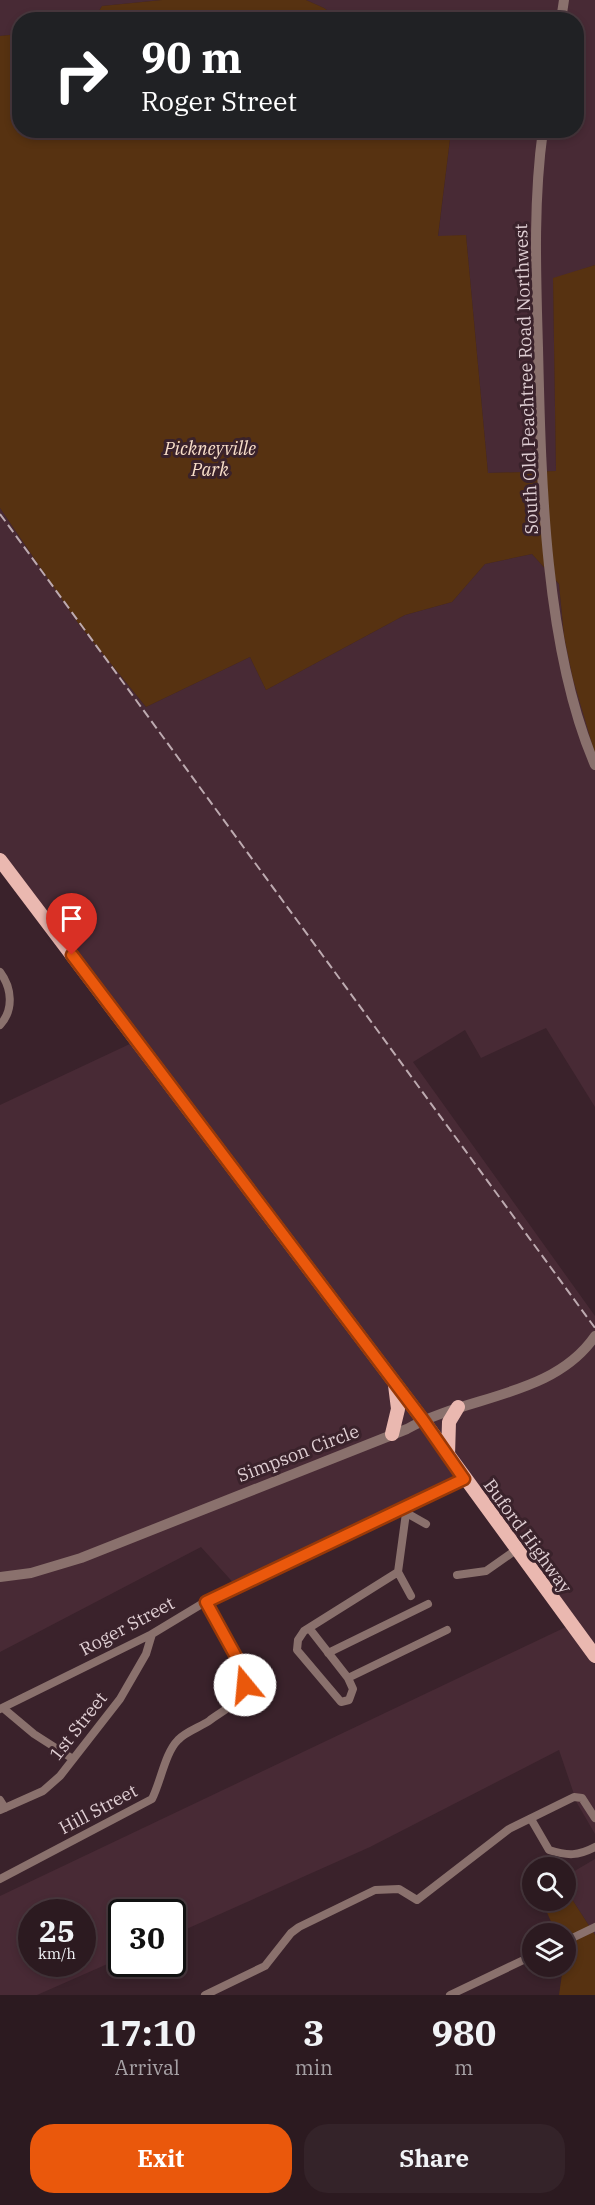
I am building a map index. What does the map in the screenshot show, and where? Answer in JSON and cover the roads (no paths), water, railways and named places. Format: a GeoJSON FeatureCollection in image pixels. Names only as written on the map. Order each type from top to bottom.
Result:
{"type":"FeatureCollection","features":[{"type":"Feature","properties":{"kind":"main road","name":"Buford Highway"},"geometry":{"type":"LineString","coordinates":[[0,860],[423,1420],[595,1656]]}},
{"type":"Feature","properties":{"kind":"main road"},"geometry":{"type":"LineString","coordinates":[[392,1434],[399,1409],[395,1383]]}},
{"type":"Feature","properties":{"kind":"main road"},"geometry":{"type":"LineString","coordinates":[[448,1455],[449,1422],[458,1407]]}},
{"type":"Feature","properties":{"kind":"street","name":"South Old Peachtree Road Northwest"},"geometry":{"type":"LineString","coordinates":[[542,138],[537,205],[536,260],[545,510],[561,642],[576,707],[595,765]]}},
{"type":"Feature","properties":{"kind":"street"},"geometry":{"type":"LineString","coordinates":[[0,972],[10,1000],[7,1018],[0,1025]]}},
{"type":"Feature","properties":{"kind":"street","name":"Simpson Circle"},"geometry":{"type":"LineString","coordinates":[[0,1577],[31,1574],[81,1558],[423,1420],[522,1388],[560,1370],[588,1346],[595,1336]]}},
{"type":"Feature","properties":{"kind":"street","name":"Roger Street"},"geometry":{"type":"LineString","coordinates":[[2,1709],[152,1634],[206,1602],[403,1511],[464,1479]]}},
{"type":"Feature","properties":{"kind":"street"},"geometry":{"type":"LineString","coordinates":[[411,1596],[398,1572],[403,1511],[426,1524]]}},
{"type":"Feature","properties":{"kind":"street"},"geometry":{"type":"LineString","coordinates":[[457,1575],[486,1571],[516,1550]]}},
{"type":"Feature","properties":{"kind":"street"},"geometry":{"type":"LineString","coordinates":[[309,1628],[348,1678],[353,1689],[351,1696],[341,1702],[297,1650],[297,1640],[309,1628],[398,1572]]}},
{"type":"Feature","properties":{"kind":"street","name":"Hill Street"},"geometry":{"type":"LineString","coordinates":[[0,1879],[152,1799],[162,1780],[169,1752],[179,1738],[199,1728],[241,1696],[245,1685],[239,1662],[206,1602]]}},
{"type":"Feature","properties":{"kind":"street"},"geometry":{"type":"LineString","coordinates":[[328,1653],[428,1604]]}},
{"type":"Feature","properties":{"kind":"street"},"geometry":{"type":"LineString","coordinates":[[348,1678],[447,1630]]}},
{"type":"Feature","properties":{"kind":"street","name":"1st Street"},"geometry":{"type":"LineString","coordinates":[[2,1806],[44,1791],[73,1759],[120,1699],[146,1654],[152,1634]]}},
{"type":"Feature","properties":{"kind":"street"},"geometry":{"type":"LineString","coordinates":[[2,1709],[34,1734],[73,1759]]}},
{"type":"Feature","properties":{"kind":"street"},"geometry":{"type":"LineString","coordinates":[[205,1995],[265,1966],[299,1927],[375,1890],[399,1889],[417,1900],[509,1829],[574,1797],[582,1798],[595,1818]]}},
{"type":"Feature","properties":{"kind":"street"},"geometry":{"type":"LineString","coordinates":[[531,1819],[549,1850],[564,1855],[576,1855],[595,1847]]}},
{"type":"Feature","properties":{"kind":"street"},"geometry":{"type":"LineString","coordinates":[[576,1936],[595,1927]]}},
{"type":"Feature","properties":{"kind":"street"},"geometry":{"type":"LineString","coordinates":[[450,1995],[522,1961]]}},
{"type":"Feature","properties":{"kind":"railway"},"geometry":{"type":"LineString","coordinates":[[0,514],[595,1328]]}},
{"type":"Feature","properties":{"kind":"park label","name":"Pickneyville Park"},"geometry":{"type":"Point","coordinates":[210,458]}}]}
